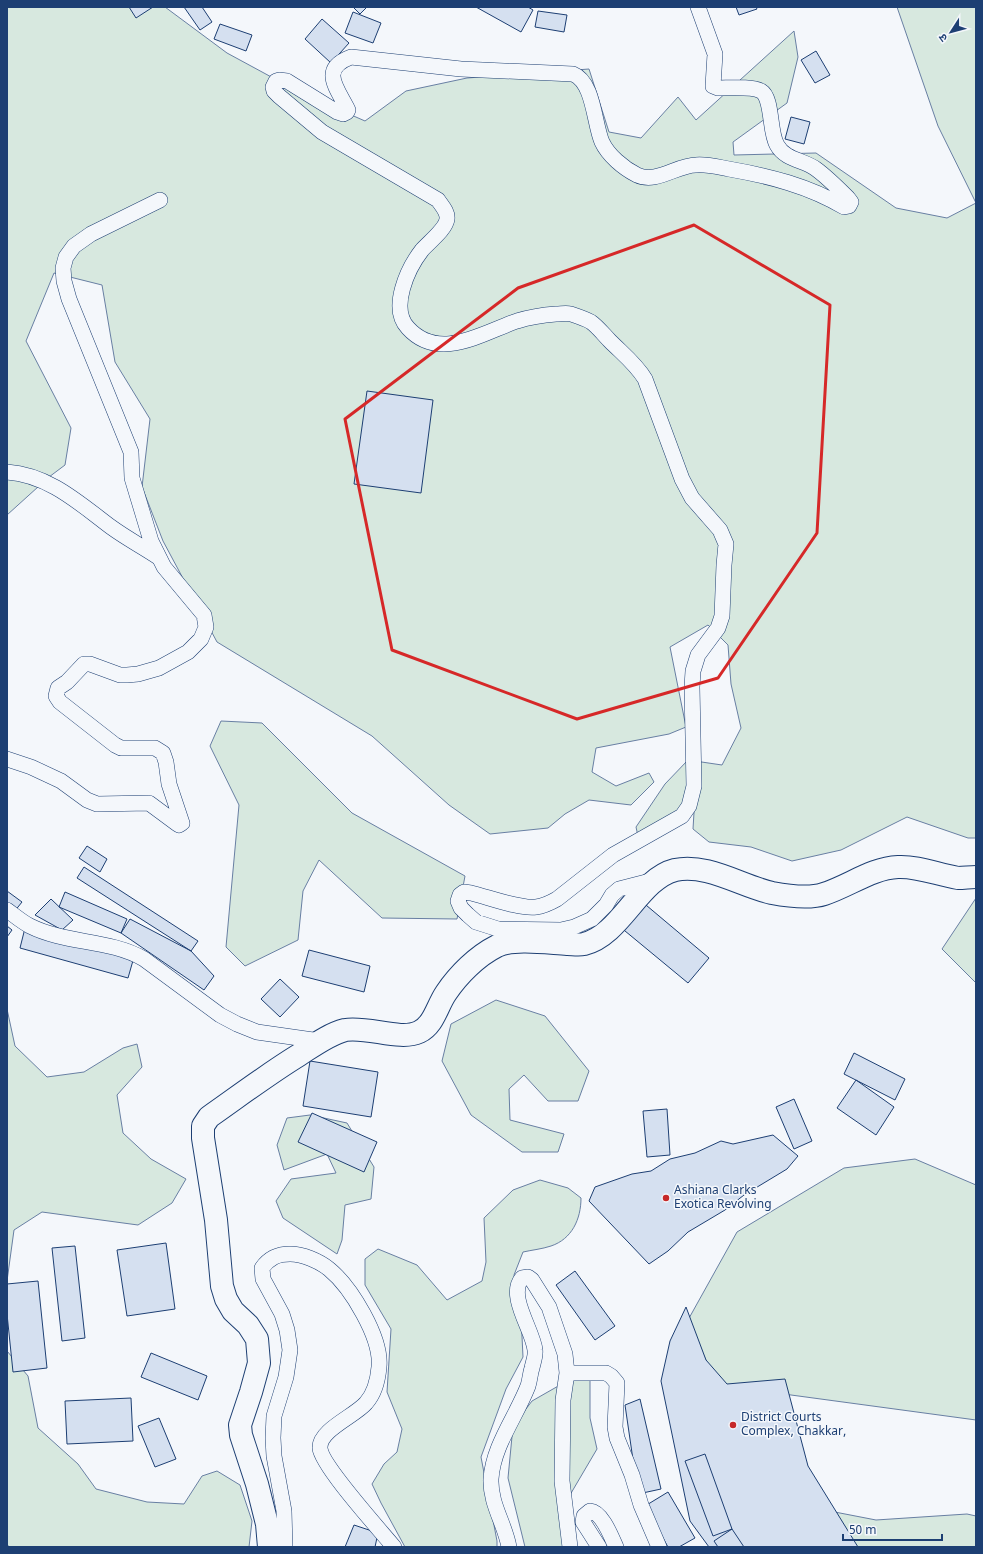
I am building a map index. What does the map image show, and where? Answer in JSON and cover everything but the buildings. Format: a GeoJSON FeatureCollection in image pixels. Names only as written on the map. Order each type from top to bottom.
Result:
{"type":"FeatureCollection","features":[{"type":"Feature","properties":{"kind":"highway"},"geometry":{"type":"LineString","coordinates":[[269,1547],[267,1524],[257,1484],[241,1435],[240,1426],[259,1363],[257,1339],[248,1325],[233,1311],[226,1299],[222,1286],[216,1220],[203,1138],[203,1126],[209,1117],[269,1074],[320,1041],[342,1031],[355,1029],[408,1035],[420,1032],[430,1023],[445,995],[458,977],[488,951],[501,945],[518,942],[584,944],[605,932],[627,911],[654,880],[675,870],[701,869],[772,893],[796,896],[822,894],[880,870],[898,867],[921,868],[959,878],[976,877]]}},
{"type":"Feature","properties":{"kind":"street"},"geometry":{"type":"LineString","coordinates":[[654,880],[619,889],[592,919],[574,927],[561,930],[498,929],[476,922],[461,908],[458,902],[460,895],[464,892],[521,906],[535,907],[547,904],[557,899],[614,856],[660,830],[682,816],[686,811],[689,806],[694,786],[693,671],[698,655],[718,628],[722,616],[726,544],[724,537],[720,530],[692,498],[682,479],[645,379],[638,367],[590,322],[570,314],[544,315],[518,321],[459,343],[438,345],[424,340],[407,328],[401,319],[400,308],[404,283],[412,266],[423,249],[444,226],[447,219],[445,210],[438,200],[322,132],[279,96],[274,91],[273,87],[276,81],[287,81],[337,112],[343,114],[348,110],[333,82],[332,75],[333,70],[336,67],[352,57],[461,69],[573,74],[585,85],[602,142],[609,154],[638,175],[649,177],[694,165],[703,165],[745,172],[801,186],[830,198],[844,207],[849,206],[851,202],[848,198],[816,169],[782,152],[778,147],[772,131],[769,104],[767,97],[762,91],[754,89],[718,88],[713,86],[715,54],[698,7]]}},
{"type":"Feature","properties":{"kind":"street"},"geometry":{"type":"LineString","coordinates":[[7,759],[30,767],[61,781],[87,800],[96,804],[149,803],[179,825],[182,823],[169,784],[166,762],[162,753],[155,748],[122,748],[115,745],[60,702],[56,696],[58,688],[84,664],[90,664],[120,674],[138,674],[159,668],[188,652],[201,638],[206,627],[204,615],[171,576],[158,557],[151,541],[132,478],[131,452],[69,299],[62,268],[66,257],[74,246],[91,234],[160,200]]}},
{"type":"Feature","properties":{"kind":"street"},"geometry":{"type":"LineString","coordinates":[[7,472],[18,473],[50,483],[113,528],[158,557]]}},
{"type":"Feature","properties":{"kind":"street"},"geometry":{"type":"LineString","coordinates":[[7,910],[30,926],[52,933],[118,947],[132,952],[144,959],[220,1015],[237,1024],[257,1032],[320,1041]]}},
{"type":"Feature","properties":{"kind":"street"},"geometry":{"type":"LineString","coordinates":[[285,1547],[284,1511],[274,1456],[273,1438],[274,1416],[286,1377],[290,1350],[287,1330],[282,1314],[264,1279],[262,1268],[272,1257],[282,1254],[295,1254],[314,1260],[329,1269],[342,1283],[370,1326],[377,1344],[379,1366],[374,1392],[359,1411],[323,1435],[320,1443],[320,1449],[331,1471],[394,1547]]}},
{"type":"Feature","properties":{"kind":"street"},"geometry":{"type":"LineString","coordinates":[[509,1547],[493,1498],[491,1480],[493,1465],[502,1441],[528,1385],[535,1350],[518,1299],[518,1283],[522,1278],[528,1277],[532,1280],[549,1307],[565,1354],[567,1373],[563,1407],[562,1481],[570,1547]]}},
{"type":"Feature","properties":{"kind":"street"},"geometry":{"type":"LineString","coordinates":[[567,1373],[606,1373],[617,1383],[614,1427],[632,1475],[641,1506],[659,1547]]}},
{"type":"Feature","properties":{"kind":"street"},"geometry":{"type":"LineString","coordinates":[[599,1547],[583,1522],[584,1516],[590,1511],[595,1511],[599,1515],[616,1547]]}},
{"type":"Feature","properties":{"kind":"highlighted area"},"geometry":{"type":"Polygon","coordinates":[[[694,225],[830,305],[817,533],[718,678],[577,719],[392,650],[345,419],[518,288],[694,225]]]}},
{"type":"Feature","properties":{"kind":"shaded area"},"geometry":{"type":"Polygon","coordinates":[[[7,7],[165,7],[227,53],[299,92],[365,121],[406,91],[467,78],[589,69],[609,132],[641,138],[678,97],[696,120],[794,31],[798,57],[787,103],[733,142],[734,155],[816,153],[896,208],[947,218],[976,203],[976,838],[968,838],[907,817],[841,850],[792,861],[751,847],[709,842],[693,829],[695,796],[671,822],[638,836],[636,827],[665,784],[688,760],[722,765],[741,728],[731,684],[728,645],[708,625],[670,647],[686,727],[669,734],[596,748],[592,772],[616,786],[649,773],[654,782],[631,805],[589,800],[565,814],[548,828],[490,834],[449,805],[372,736],[217,642],[163,541],[142,487],[150,419],[115,362],[102,285],[54,273],[26,341],[71,428],[65,465],[49,477],[7,515],[7,7]]]}},
{"type":"Feature","properties":{"kind":"shaded area"},"geometry":{"type":"Polygon","coordinates":[[[897,7],[976,7],[976,203],[938,126],[897,7]]]}},
{"type":"Feature","properties":{"kind":"shaded area"},"geometry":{"type":"Polygon","coordinates":[[[221,721],[262,723],[352,813],[465,876],[457,919],[382,918],[319,860],[303,891],[298,940],[245,966],[226,947],[239,805],[210,746],[221,721]]]}},
{"type":"Feature","properties":{"kind":"shaded area"},"geometry":{"type":"Polygon","coordinates":[[[976,898],[976,983],[942,949],[976,898]]]}},
{"type":"Feature","properties":{"kind":"shaded area"},"geometry":{"type":"Polygon","coordinates":[[[496,1000],[545,1016],[589,1071],[578,1101],[548,1101],[524,1075],[509,1089],[510,1120],[564,1134],[558,1152],[522,1152],[471,1115],[442,1061],[451,1024],[496,1000]]]}},
{"type":"Feature","properties":{"kind":"shaded area"},"geometry":{"type":"Polygon","coordinates":[[[7,1009],[15,1046],[47,1077],[84,1072],[123,1048],[137,1044],[142,1067],[117,1095],[123,1133],[151,1159],[186,1179],[172,1203],[138,1225],[42,1212],[14,1230],[7,1281],[7,1009]]]}},
{"type":"Feature","properties":{"kind":"shaded area"},"geometry":{"type":"Polygon","coordinates":[[[310,1115],[347,1123],[374,1167],[371,1199],[345,1205],[342,1240],[337,1254],[283,1218],[276,1201],[291,1179],[336,1173],[327,1154],[284,1170],[277,1145],[287,1118],[310,1115]]]}},
{"type":"Feature","properties":{"kind":"shaded area"},"geometry":{"type":"Polygon","coordinates":[[[915,1159],[976,1185],[976,1420],[717,1385],[688,1320],[737,1232],[844,1168],[915,1159]]]}},
{"type":"Feature","properties":{"kind":"shaded area"},"geometry":{"type":"Polygon","coordinates":[[[540,1180],[568,1188],[581,1198],[581,1206],[577,1221],[570,1233],[558,1243],[551,1246],[523,1252],[514,1275],[521,1316],[523,1357],[506,1389],[481,1457],[497,1547],[405,1547],[372,1484],[384,1464],[397,1452],[402,1429],[387,1392],[391,1329],[365,1285],[365,1259],[378,1249],[417,1265],[447,1300],[482,1281],[486,1262],[484,1218],[513,1190],[540,1180]]]}},
{"type":"Feature","properties":{"kind":"shaded area"},"geometry":{"type":"Polygon","coordinates":[[[7,1351],[28,1376],[38,1428],[78,1464],[96,1489],[147,1502],[184,1504],[202,1476],[217,1471],[240,1485],[252,1521],[249,1547],[10,1547],[7,1545],[7,1351]]]}},
{"type":"Feature","properties":{"kind":"shaded area"},"geometry":{"type":"Polygon","coordinates":[[[581,1373],[590,1380],[590,1418],[597,1449],[567,1500],[577,1547],[525,1547],[508,1478],[513,1426],[532,1401],[581,1373]]]}},
{"type":"Feature","properties":{"kind":"shaded area"},"geometry":{"type":"Polygon","coordinates":[[[809,1507],[876,1520],[967,1514],[976,1516],[976,1547],[821,1547],[809,1507]]]}},
{"type":"Feature","properties":{"kind":"place","name":"Ashiana Clarks Exotica Revolving"},"geometry":{"type":"Point","coordinates":[666,1198]}},
{"type":"Feature","properties":{"kind":"place","name":"District Courts Complex, Chakkar,"},"geometry":{"type":"Point","coordinates":[733,1425]}}]}
